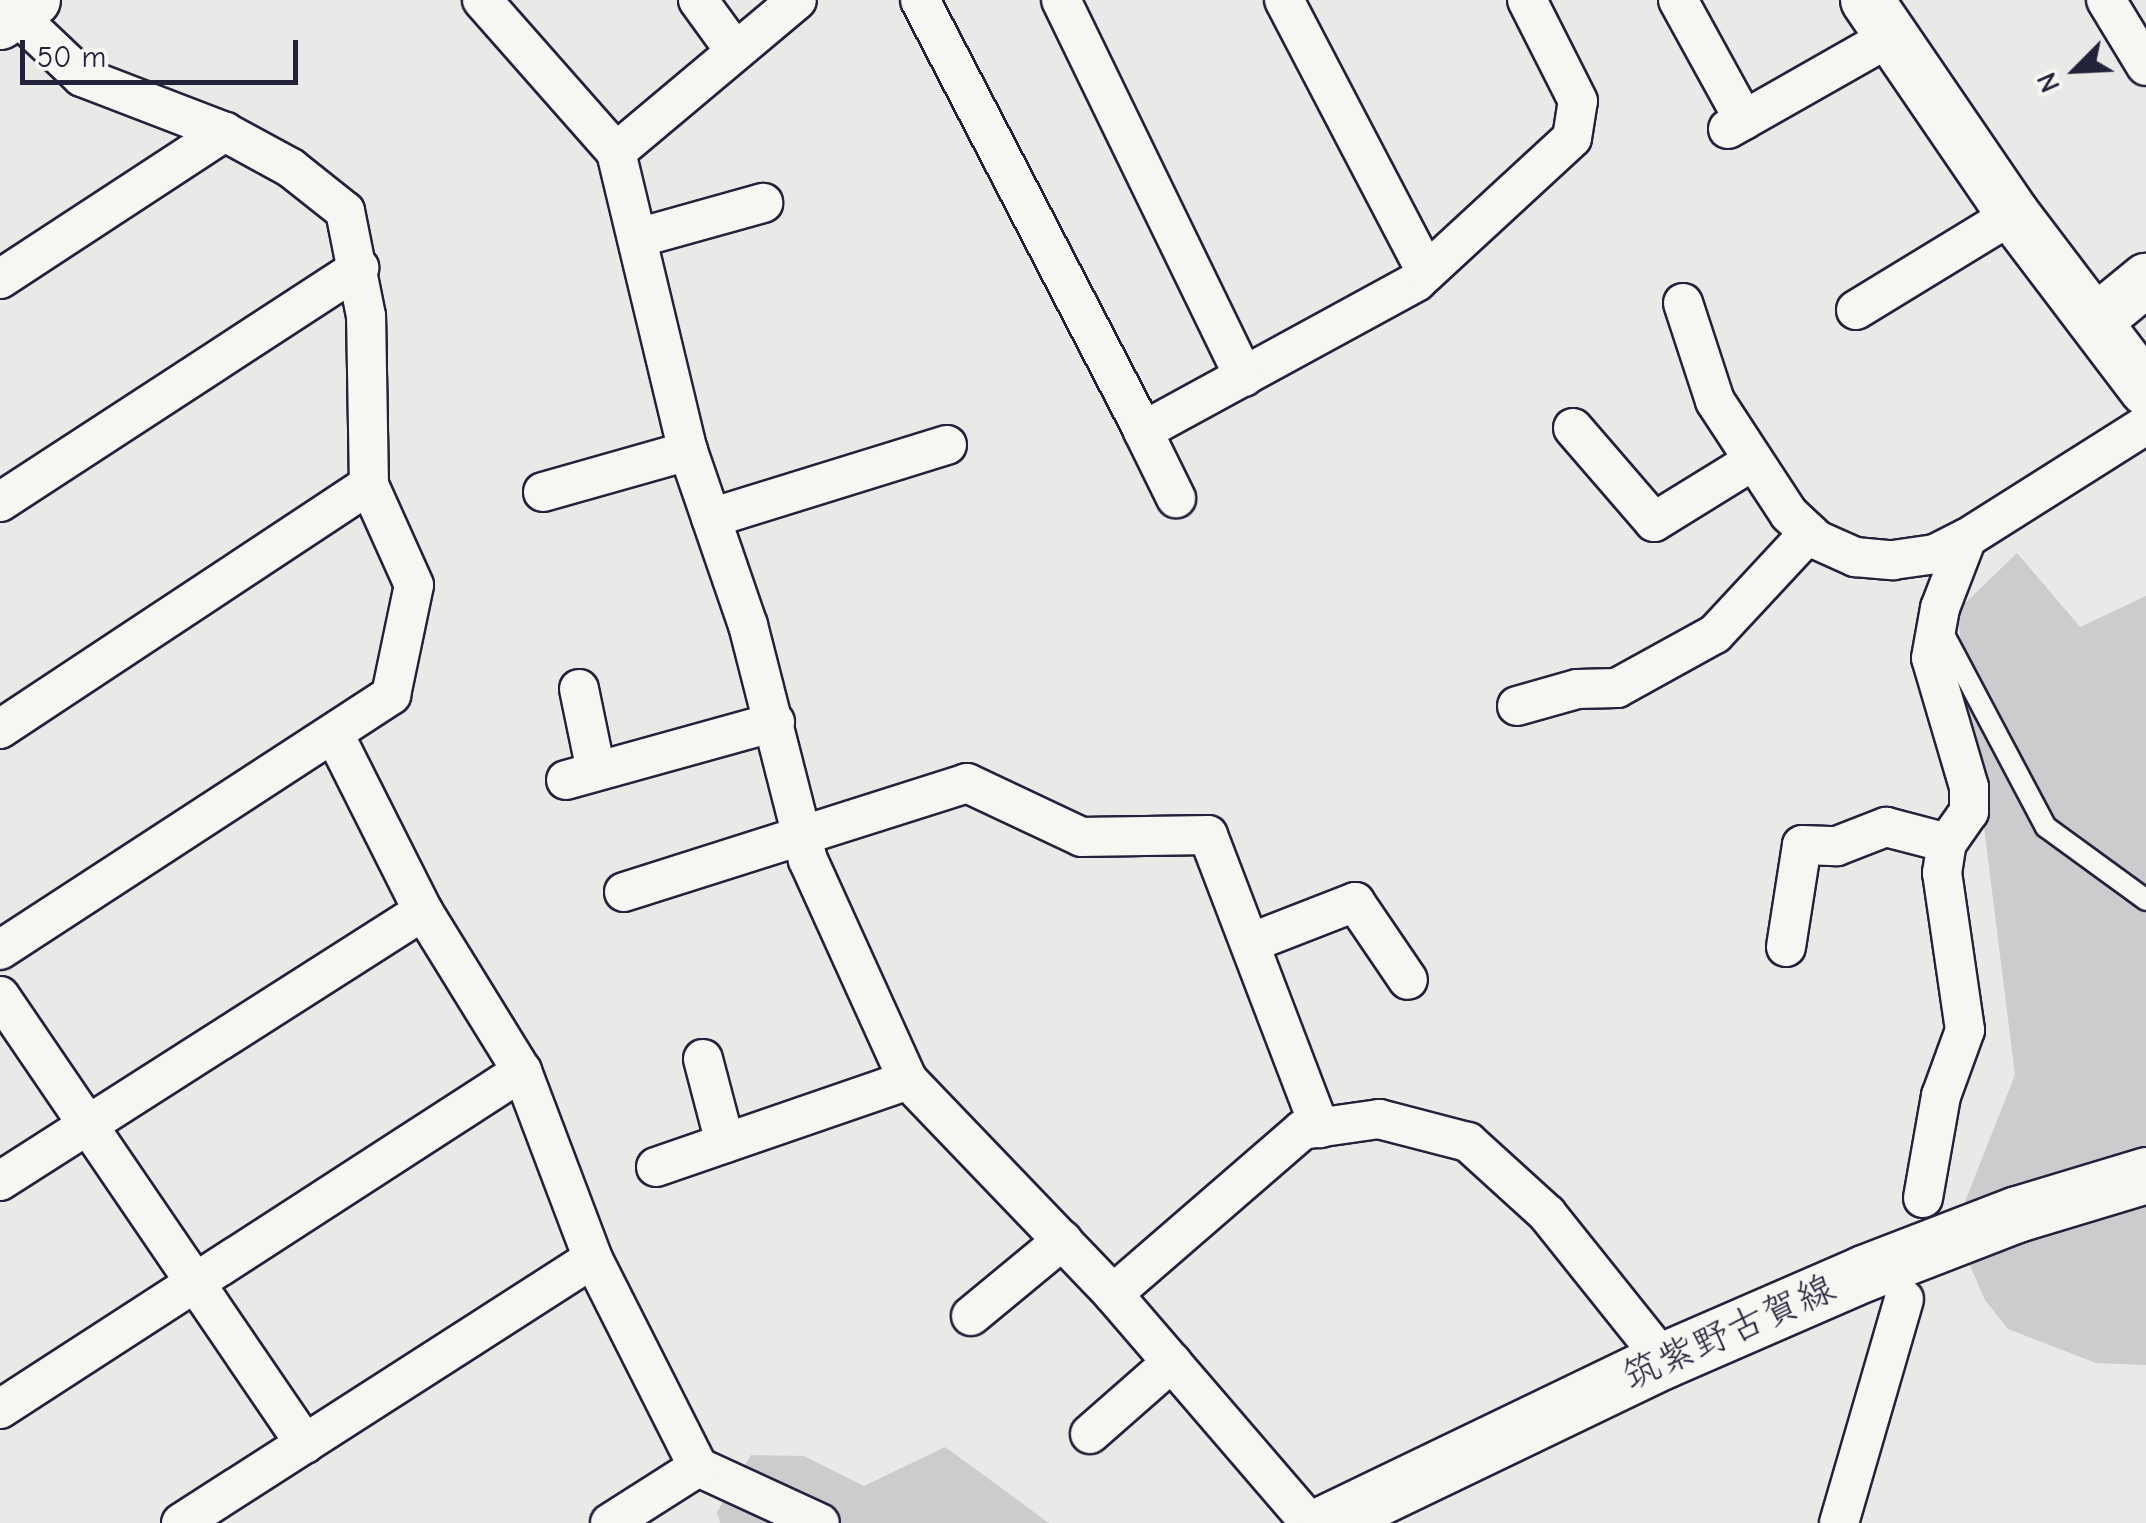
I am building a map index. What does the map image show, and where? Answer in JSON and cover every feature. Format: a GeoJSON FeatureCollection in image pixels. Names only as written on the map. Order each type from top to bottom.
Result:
{"type":"FeatureCollection","features":[{"type":"Feature","properties":{"kind":"main road","name":"筑紫野古賀線"},"geometry":{"type":"LineString","coordinates":[[1325,1523],[1664,1360],[2000,1220],[2146,1174]]}},
{"type":"Feature","properties":{"kind":"street"},"geometry":{"type":"LineString","coordinates":[[482,0],[616,152],[640,237],[688,451],[775,722],[806,837],[808,860],[908,1080],[1113,1294],[1310,1523]]}},
{"type":"Feature","properties":{"kind":"street"},"geometry":{"type":"LineString","coordinates":[[698,0],[735,51]]}},
{"type":"Feature","properties":{"kind":"street"},"geometry":{"type":"LineString","coordinates":[[616,152],[797,0]]}},
{"type":"Feature","properties":{"kind":"street"},"geometry":{"type":"LineString","coordinates":[[920,0],[1176,498]]}},
{"type":"Feature","properties":{"kind":"street"},"geometry":{"type":"LineString","coordinates":[[1060,0],[1244,376]]}},
{"type":"Feature","properties":{"kind":"street"},"geometry":{"type":"LineString","coordinates":[[1284,0],[1426,272]]}},
{"type":"Feature","properties":{"kind":"street"},"geometry":{"type":"LineString","coordinates":[[1144,432],[1426,272],[1572,138],[1578,101],[1527,0]]}},
{"type":"Feature","properties":{"kind":"street"},"geometry":{"type":"LineString","coordinates":[[1678,0],[1736,124],[1878,19],[2013,214],[2146,389]]}},
{"type":"Feature","properties":{"kind":"street"},"geometry":{"type":"LineString","coordinates":[[2106,0],[2146,66]]}},
{"type":"Feature","properties":{"kind":"street"},"geometry":{"type":"LineString","coordinates":[[0,950],[391,694],[414,585],[369,485],[359,268],[345,210],[291,168],[224,132],[82,77],[13,9]]}},
{"type":"Feature","properties":{"kind":"street"},"geometry":{"type":"LineString","coordinates":[[0,280],[224,132]]}},
{"type":"Feature","properties":{"kind":"street"},"geometry":{"type":"LineString","coordinates":[[640,237],[763,202]]}},
{"type":"Feature","properties":{"kind":"street"},"geometry":{"type":"LineString","coordinates":[[1856,310],[2013,214]]}},
{"type":"Feature","properties":{"kind":"street"},"geometry":{"type":"LineString","coordinates":[[0,502],[359,268]]}},
{"type":"Feature","properties":{"kind":"street"},"geometry":{"type":"LineString","coordinates":[[2096,321],[2146,280]]}},
{"type":"Feature","properties":{"kind":"street"},"geometry":{"type":"LineString","coordinates":[[1683,303],[1715,401],[1752,462],[1809,533],[1855,557],[1893,560],[1935,554],[1967,538],[2146,425]]}},
{"type":"Feature","properties":{"kind":"street"},"geometry":{"type":"LineString","coordinates":[[1573,428],[1654,522],[1752,462]]}},
{"type":"Feature","properties":{"kind":"street"},"geometry":{"type":"LineString","coordinates":[[712,518],[947,445]]}},
{"type":"Feature","properties":{"kind":"street"},"geometry":{"type":"LineString","coordinates":[[543,492],[688,451]]}},
{"type":"Feature","properties":{"kind":"street"},"geometry":{"type":"LineString","coordinates":[[0,729],[369,485]]}},
{"type":"Feature","properties":{"kind":"street"},"geometry":{"type":"LineString","coordinates":[[1516,706],[1577,689],[1617,688],[1715,634],[1809,533]]}},
{"type":"Feature","properties":{"kind":"street"},"geometry":{"type":"LineString","coordinates":[[1923,1198],[1941,1096],[1965,1030],[1942,873],[1947,843],[1969,812],[1969,787],[1930,658],[1937,621],[1967,538]]}},
{"type":"Feature","properties":{"kind":"street"},"geometry":{"type":"LineString","coordinates":[[578,689],[581,776],[775,722]]}},
{"type":"Feature","properties":{"kind":"street"},"geometry":{"type":"LineString","coordinates":[[334,734],[423,911],[522,1072],[592,1259],[698,1467],[820,1523]]}},
{"type":"Feature","properties":{"kind":"street"},"geometry":{"type":"LineString","coordinates":[[624,892],[968,783],[1082,837],[1208,836],[1320,1128]]}},
{"type":"Feature","properties":{"kind":"street"},"geometry":{"type":"LineString","coordinates":[[1786,946],[1802,845],[1837,846],[1886,827],[1947,843]]}},
{"type":"Feature","properties":{"kind":"street"},"geometry":{"type":"LineString","coordinates":[[1250,943],[1355,902],[1408,980]]}},
{"type":"Feature","properties":{"kind":"street"},"geometry":{"type":"LineString","coordinates":[[0,1181],[423,911]]}},
{"type":"Feature","properties":{"kind":"street"},"geometry":{"type":"LineString","coordinates":[[0,996],[193,1286],[305,1444]]}},
{"type":"Feature","properties":{"kind":"street"},"geometry":{"type":"LineString","coordinates":[[703,1058],[725,1143]]}},
{"type":"Feature","properties":{"kind":"street"},"geometry":{"type":"LineString","coordinates":[[0,1409],[522,1072]]}},
{"type":"Feature","properties":{"kind":"street"},"geometry":{"type":"LineString","coordinates":[[656,1167],[908,1080]]}},
{"type":"Feature","properties":{"kind":"street"},"geometry":{"type":"LineString","coordinates":[[1113,1294],[1302,1130],[1379,1119],[1468,1142],[1547,1214],[1664,1360]]}},
{"type":"Feature","properties":{"kind":"street"},"geometry":{"type":"LineString","coordinates":[[971,1316],[1063,1240]]}},
{"type":"Feature","properties":{"kind":"street"},"geometry":{"type":"LineString","coordinates":[[181,1523],[592,1259]]}},
{"type":"Feature","properties":{"kind":"street"},"geometry":{"type":"LineString","coordinates":[[1839,1523],[1904,1300]]}},
{"type":"Feature","properties":{"kind":"street"},"geometry":{"type":"LineString","coordinates":[[1090,1434],[1172,1362]]}},
{"type":"Feature","properties":{"kind":"street"},"geometry":{"type":"LineString","coordinates":[[610,1523],[698,1467]]}},
{"type":"Feature","properties":{"kind":"lane"},"geometry":{"type":"LineString","coordinates":[[1937,621],[2046,828],[2146,900]]}},
{"type":"Feature","properties":{"kind":"shaded area"},"geometry":{"type":"Polygon","coordinates":[[[2017,553],[2080,627],[2146,596],[2146,1365],[2096,1363],[2008,1329],[1985,1300],[1965,1254],[1964,1204],[2015,1075],[1957,611],[2017,553]]]}},
{"type":"Feature","properties":{"kind":"shaded area"},"geometry":{"type":"Polygon","coordinates":[[[945,1447],[1049,1523],[720,1523],[717,1512],[751,1455],[804,1456],[864,1486],[945,1447]]]}}]}
